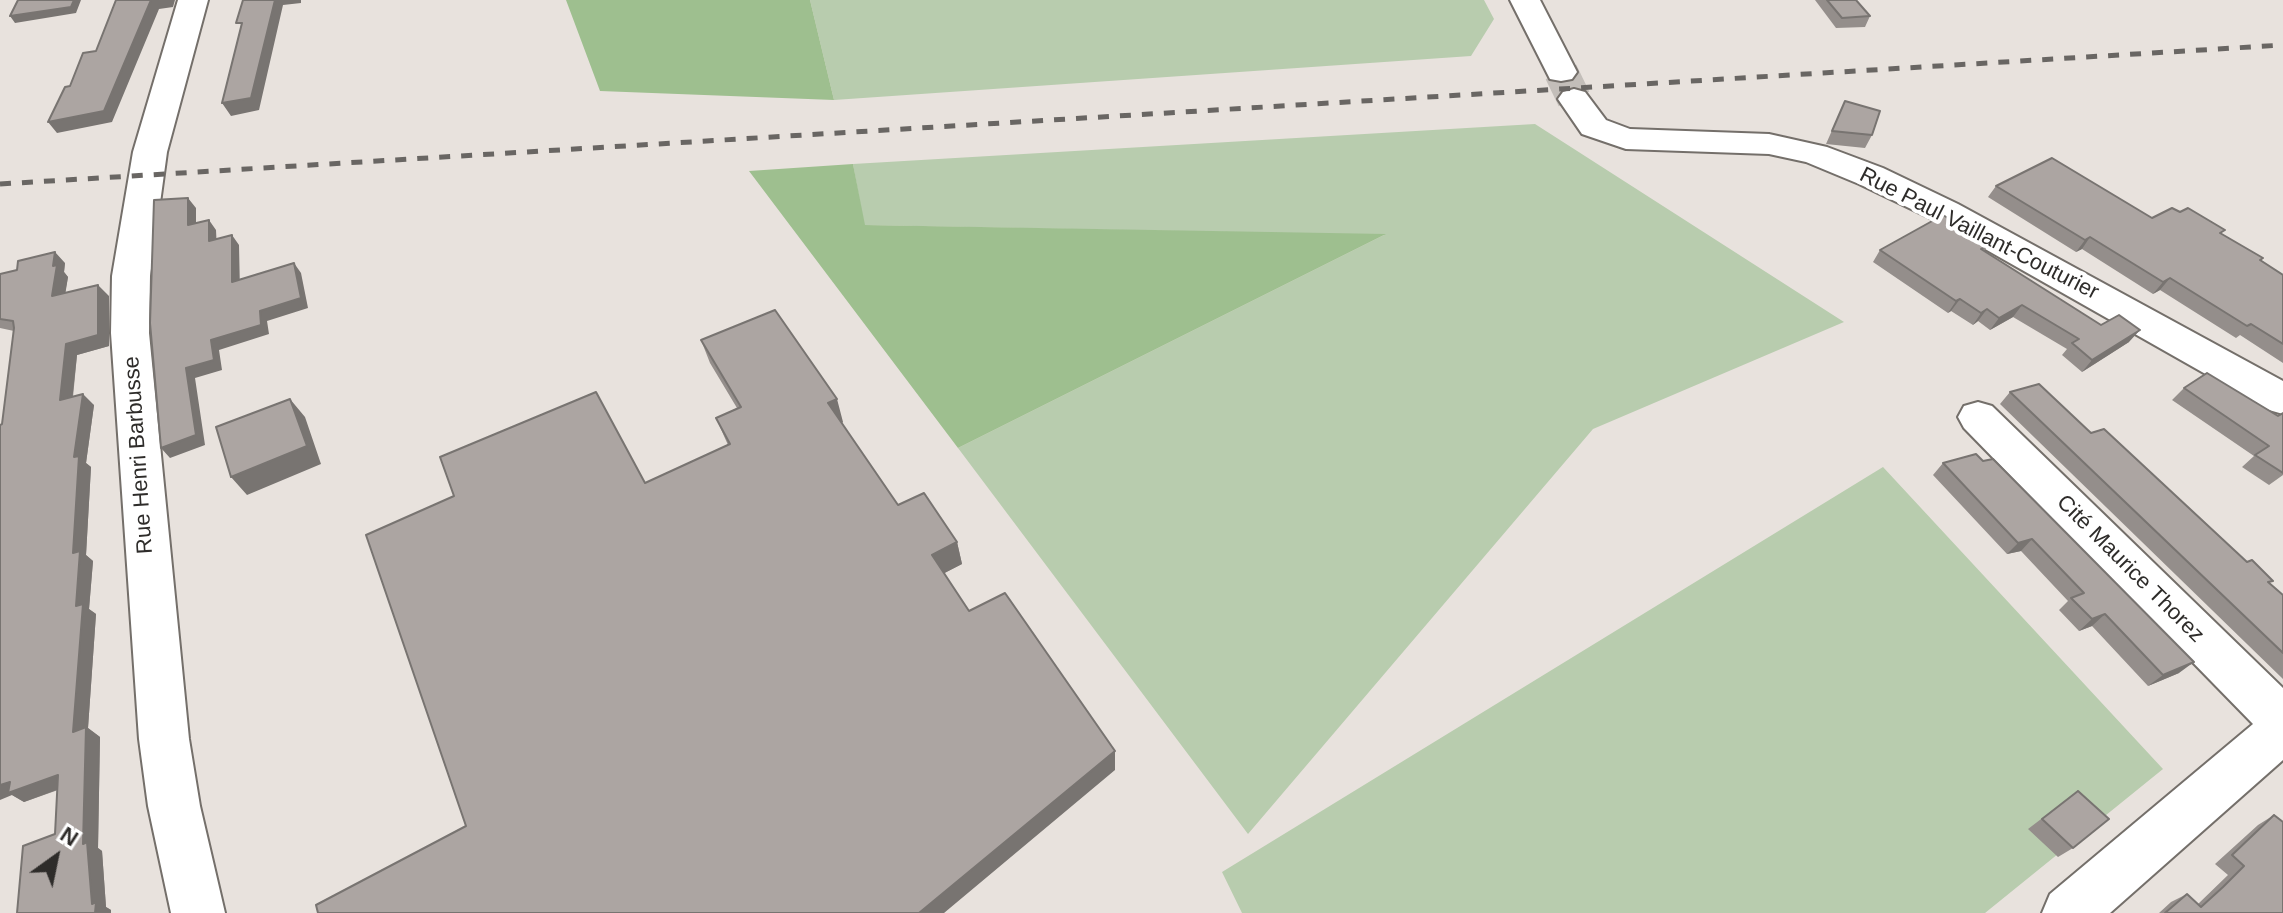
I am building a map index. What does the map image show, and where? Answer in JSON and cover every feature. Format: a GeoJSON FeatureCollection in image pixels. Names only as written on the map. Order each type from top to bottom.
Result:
{"type":"FeatureCollection","features":[{"type":"Feature","properties":{"kind":"street","name":"Rue Henri Barbusse"},"geometry":{"type":"LineString","coordinates":[[193,0],[150,152],[131,276],[130,333],[164,739],[174,806],[198,913]]}},
{"type":"Feature","properties":{"kind":"street","name":"Rue Paul Vaillant-Couturier"},"geometry":{"type":"LineString","coordinates":[[1525,0],[1567,85],[1594,127],[1626,139],[1769,144],[1815,154],[1860,171],[1946,212],[2283,399]]}},
{"type":"Feature","properties":{"kind":"street","name":"Cité Maurice Thorez"},"geometry":{"type":"LineString","coordinates":[[1978,417],[2283,721]]}},
{"type":"Feature","properties":{"kind":"street"},"geometry":{"type":"LineString","coordinates":[[2069,913],[2283,729]]}},
{"type":"Feature","properties":{"kind":"green space"},"geometry":{"type":"Polygon","coordinates":[[[566,0],[810,0],[834,100],[600,91],[566,0]]]}},
{"type":"Feature","properties":{"kind":"green space"},"geometry":{"type":"Polygon","coordinates":[[[810,0],[1484,0],[1494,19],[1471,56],[834,100],[810,0]]]}},
{"type":"Feature","properties":{"kind":"green space"},"geometry":{"type":"Polygon","coordinates":[[[1535,124],[1844,322],[1593,429],[1248,834],[958,448],[1384,235],[864,225],[853,164],[1535,124]]]}},
{"type":"Feature","properties":{"kind":"green space"},"geometry":{"type":"Polygon","coordinates":[[[853,164],[865,225],[1386,234],[958,448],[749,171],[853,164]]]}},
{"type":"Feature","properties":{"kind":"green space"},"geometry":{"type":"Polygon","coordinates":[[[1883,467],[2163,769],[1985,913],[1242,913],[1222,872],[1883,467]]]}},
{"type":"Feature","properties":{"kind":"building"},"geometry":{"type":"Polygon","coordinates":[[[18,0],[74,0],[71,7],[10,16],[18,0]]]}},
{"type":"Feature","properties":{"kind":"building"},"geometry":{"type":"Polygon","coordinates":[[[116,0],[151,0],[104,111],[48,122],[65,87],[70,86],[83,53],[96,51],[116,0]]]}},
{"type":"Feature","properties":{"kind":"building"},"geometry":{"type":"Polygon","coordinates":[[[243,0],[275,0],[251,98],[222,103],[242,23],[236,23],[243,0]]]}},
{"type":"Feature","properties":{"kind":"building"},"geometry":{"type":"Polygon","coordinates":[[[1827,0],[1856,0],[1870,16],[1842,18],[1827,0]]]}},
{"type":"Feature","properties":{"kind":"building"},"geometry":{"type":"Polygon","coordinates":[[[1845,101],[1880,111],[1872,135],[1832,131],[1845,101]]]}},
{"type":"Feature","properties":{"kind":"building"},"geometry":{"type":"Polygon","coordinates":[[[2052,158],[2152,218],[2172,208],[2180,212],[2188,208],[2225,230],[2220,233],[2263,258],[2260,260],[2283,275],[2283,344],[2251,324],[2247,326],[2170,278],[2163,282],[2090,237],[2085,240],[1996,186],[2052,158]]]}},
{"type":"Feature","properties":{"kind":"building"},"geometry":{"type":"Polygon","coordinates":[[[188,198],[188,225],[209,220],[209,241],[232,235],[232,282],[294,263],[301,298],[260,311],[261,325],[211,340],[214,360],[186,368],[196,435],[161,448],[150,323],[154,200],[188,198]]]}},
{"type":"Feature","properties":{"kind":"building"},"geometry":{"type":"Polygon","coordinates":[[[1943,215],[1989,244],[1981,249],[2101,325],[2119,315],[2140,330],[2092,360],[2072,343],[2079,339],[2022,305],[1999,318],[1987,309],[1981,313],[1960,299],[1956,301],[1880,250],[1943,215]]]}},
{"type":"Feature","properties":{"kind":"building"},"geometry":{"type":"Polygon","coordinates":[[[55,252],[53,266],[57,265],[52,296],[98,285],[98,335],[66,344],[60,400],[83,394],[74,457],[79,456],[73,553],[80,551],[76,606],[83,604],[73,732],[86,727],[83,844],[87,842],[95,913],[17,913],[23,846],[55,834],[58,775],[8,793],[10,782],[0,785],[0,425],[14,328],[13,321],[0,319],[0,274],[17,270],[18,261],[55,252]]]}},
{"type":"Feature","properties":{"kind":"building"},"geometry":{"type":"Polygon","coordinates":[[[775,310],[837,399],[828,403],[898,505],[924,493],[957,542],[932,555],[969,611],[1005,593],[1115,751],[919,913],[318,913],[316,905],[466,826],[366,535],[454,496],[440,457],[596,392],[645,483],[730,444],[716,418],[741,407],[701,340],[775,310]]]}},
{"type":"Feature","properties":{"kind":"building"},"geometry":{"type":"Polygon","coordinates":[[[2207,373],[2278,416],[2283,413],[2283,473],[2255,455],[2269,446],[2184,388],[2207,373]]]}},
{"type":"Feature","properties":{"kind":"building"},"geometry":{"type":"Polygon","coordinates":[[[2039,384],[2091,433],[2104,429],[2247,562],[2252,560],[2273,581],[2268,582],[2283,595],[2283,653],[2010,392],[2039,384]]]}},
{"type":"Feature","properties":{"kind":"building"},"geometry":{"type":"Polygon","coordinates":[[[290,399],[307,446],[231,477],[216,427],[290,399]]]}},
{"type":"Feature","properties":{"kind":"building"},"geometry":{"type":"Polygon","coordinates":[[[1976,454],[1983,461],[1993,459],[2194,662],[2163,675],[2105,614],[2092,619],[2071,598],[2084,593],[2032,539],[2018,543],[1943,463],[1976,454]]]}},
{"type":"Feature","properties":{"kind":"building"},"geometry":{"type":"Polygon","coordinates":[[[2078,791],[2109,819],[2073,848],[2042,819],[2078,791]]]}},
{"type":"Feature","properties":{"kind":"building"},"geometry":{"type":"Polygon","coordinates":[[[2274,815],[2283,822],[2283,913],[2165,913],[2187,894],[2201,907],[2244,866],[2232,855],[2274,815]]]}},
{"type":"Feature","properties":{"kind":"tunnel"},"geometry":{"type":"LineString","coordinates":[[1561,72],[1574,99]]}},
{"type":"Feature","properties":{"kind":"railway"},"geometry":{"type":"LineString","coordinates":[[0,184],[2283,45]]}}]}
